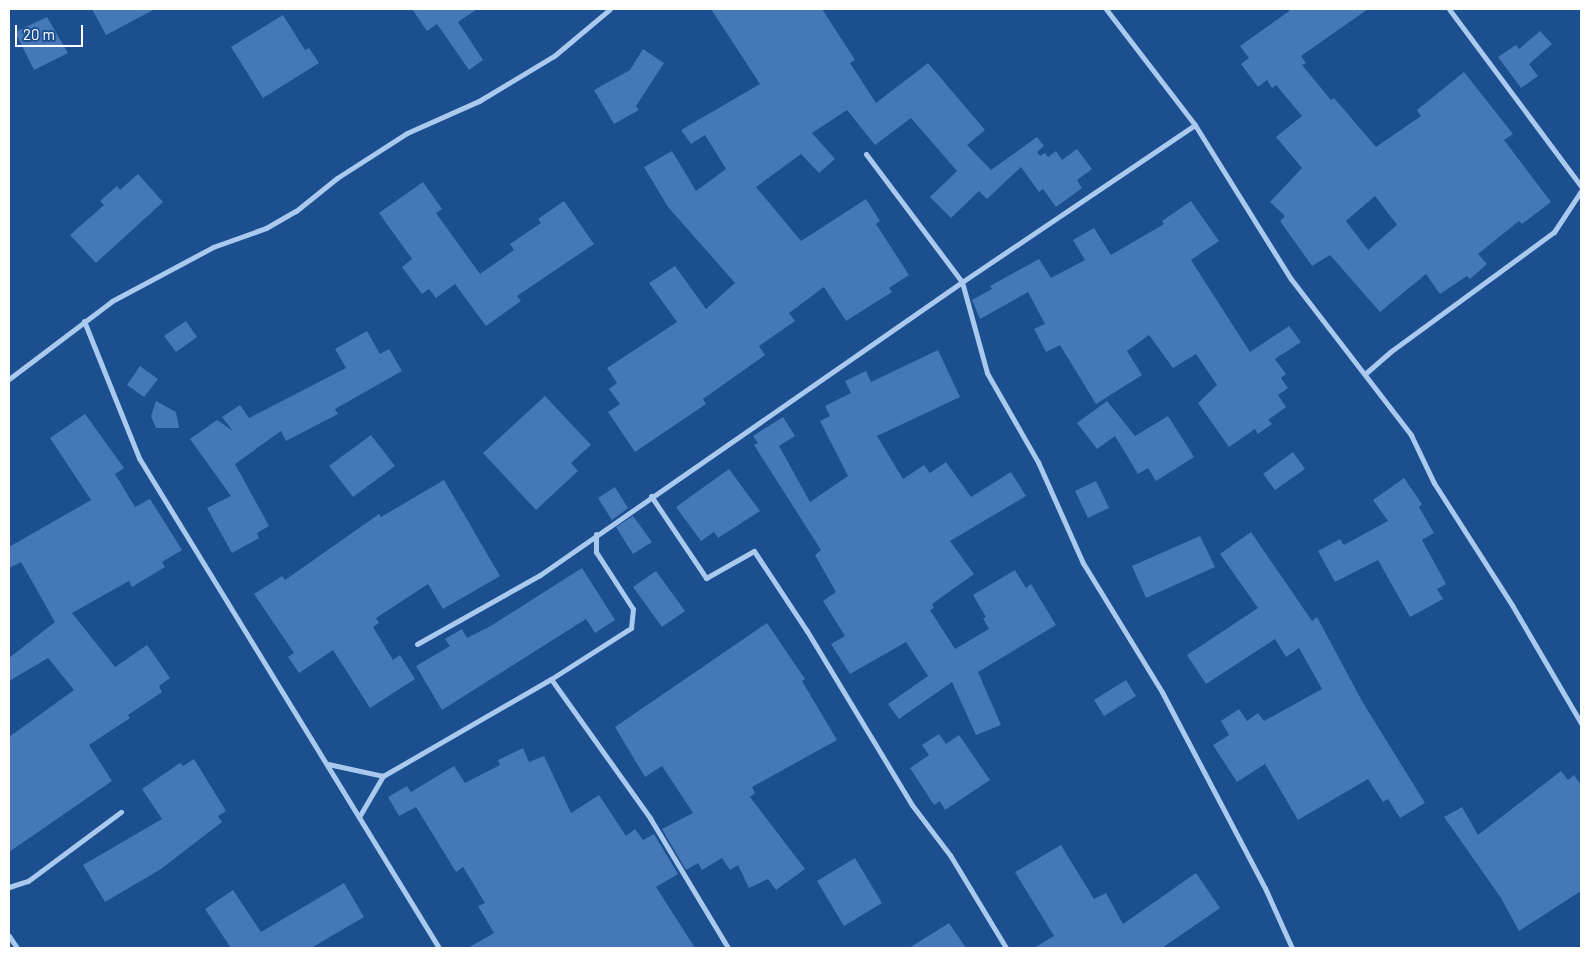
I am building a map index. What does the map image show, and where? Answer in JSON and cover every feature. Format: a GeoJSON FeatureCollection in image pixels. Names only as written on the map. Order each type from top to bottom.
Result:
{"type":"FeatureCollection","features":[{"type":"Feature","properties":{"kind":"street"},"geometry":{"type":"LineString","coordinates":[[9,379],[112,301],[213,247],[266,228],[296,210],[337,178],[406,134],[479,101],[554,56],[610,9]]}},
{"type":"Feature","properties":{"kind":"street"},"geometry":{"type":"LineString","coordinates":[[1106,9],[1195,125],[1291,279],[1366,373],[1411,435],[1434,482],[1512,605],[1581,723]]}},
{"type":"Feature","properties":{"kind":"street"},"geometry":{"type":"LineString","coordinates":[[1449,9],[1581,186]]}},
{"type":"Feature","properties":{"kind":"street"},"geometry":{"type":"LineString","coordinates":[[417,644],[540,575],[596,534],[962,282],[1195,125]]}},
{"type":"Feature","properties":{"kind":"street"},"geometry":{"type":"LineString","coordinates":[[866,154],[962,282],[986,372],[1038,462],[1083,563],[1162,692],[1265,888],[1292,948]]}},
{"type":"Feature","properties":{"kind":"street"},"geometry":{"type":"LineString","coordinates":[[1366,373],[1390,352],[1554,232],[1581,191]]}},
{"type":"Feature","properties":{"kind":"street"},"geometry":{"type":"LineString","coordinates":[[84,321],[139,458],[439,948]]}},
{"type":"Feature","properties":{"kind":"street"},"geometry":{"type":"LineString","coordinates":[[651,496],[706,578],[754,551],[807,631],[912,805],[950,855],[1006,948]]}},
{"type":"Feature","properties":{"kind":"street"},"geometry":{"type":"LineString","coordinates":[[360,817],[383,776],[551,679],[631,628],[632,610],[596,552],[596,534]]}},
{"type":"Feature","properties":{"kind":"street"},"geometry":{"type":"LineString","coordinates":[[551,679],[650,818],[728,948]]}},
{"type":"Feature","properties":{"kind":"street"},"geometry":{"type":"LineString","coordinates":[[328,764],[383,776]]}},
{"type":"Feature","properties":{"kind":"street"},"geometry":{"type":"LineString","coordinates":[[9,887],[28,881],[121,812]]}},
{"type":"Feature","properties":{"kind":"street"},"geometry":{"type":"LineString","coordinates":[[9,936],[17,948]]}},
{"type":"Feature","properties":{"kind":"building"},"geometry":{"type":"Polygon","coordinates":[[[92,9],[155,9],[106,35],[92,9]]]}},
{"type":"Feature","properties":{"kind":"building"},"geometry":{"type":"Polygon","coordinates":[[[412,9],[477,9],[458,22],[483,60],[469,70],[437,24],[427,31],[412,9]]]}},
{"type":"Feature","properties":{"kind":"building"},"geometry":{"type":"Polygon","coordinates":[[[711,9],[822,9],[855,60],[850,63],[876,103],[928,63],[985,130],[967,145],[991,170],[1037,137],[1044,146],[1037,152],[1040,156],[1045,153],[1048,157],[1056,151],[1062,160],[1077,149],[1092,169],[1077,180],[1082,188],[1056,207],[1043,189],[1039,192],[1021,167],[987,199],[979,191],[951,218],[930,197],[957,171],[911,118],[875,145],[847,110],[812,133],[835,159],[819,173],[801,154],[756,187],[801,241],[866,199],[880,221],[876,224],[909,275],[889,288],[892,292],[846,321],[824,287],[789,313],[795,321],[759,346],[765,355],[703,399],[706,404],[635,452],[608,412],[620,404],[609,389],[617,383],[607,368],[677,322],[649,283],[675,266],[706,309],[735,283],[668,207],[644,167],[672,151],[696,191],[726,169],[705,135],[691,144],[681,130],[760,84],[711,9]]]}},
{"type":"Feature","properties":{"kind":"building"},"geometry":{"type":"Polygon","coordinates":[[[1292,9],[1368,9],[1301,56],[1306,63],[1302,65],[1331,100],[1334,98],[1376,147],[1421,116],[1417,110],[1464,72],[1513,134],[1504,140],[1551,202],[1522,224],[1519,221],[1478,254],[1487,264],[1470,279],[1467,276],[1440,294],[1426,274],[1380,312],[1330,255],[1312,266],[1280,221],[1285,216],[1270,202],[1302,168],[1276,137],[1302,116],[1276,85],[1272,88],[1267,80],[1258,87],[1241,64],[1249,58],[1240,46],[1292,9]],[[1375,196],[1346,221],[1368,250],[1397,225],[1375,196]]]}},
{"type":"Feature","properties":{"kind":"building"},"geometry":{"type":"Polygon","coordinates":[[[283,15],[305,50],[309,48],[319,63],[263,98],[231,47],[283,15]]]}},
{"type":"Feature","properties":{"kind":"building"},"geometry":{"type":"Polygon","coordinates":[[[47,17],[68,53],[34,70],[15,32],[47,17]]]}},
{"type":"Feature","properties":{"kind":"building"},"geometry":{"type":"Polygon","coordinates":[[[1540,31],[1552,44],[1529,64],[1538,76],[1521,88],[1498,57],[1516,45],[1519,49],[1540,31]]]}},
{"type":"Feature","properties":{"kind":"building"},"geometry":{"type":"Polygon","coordinates":[[[643,49],[664,63],[636,106],[639,110],[614,124],[594,90],[630,70],[643,49]]]}},
{"type":"Feature","properties":{"kind":"building"},"geometry":{"type":"Polygon","coordinates":[[[138,174],[163,202],[96,263],[70,235],[104,205],[100,201],[117,186],[120,190],[138,174]]]}},
{"type":"Feature","properties":{"kind":"building"},"geometry":{"type":"Polygon","coordinates":[[[423,182],[442,209],[436,213],[480,274],[514,250],[510,244],[541,223],[538,219],[564,201],[594,244],[517,296],[521,301],[486,326],[455,284],[436,298],[429,289],[422,294],[402,267],[412,259],[379,213],[423,182]]]}},
{"type":"Feature","properties":{"kind":"building"},"geometry":{"type":"Polygon","coordinates":[[[1191,201],[1219,241],[1191,260],[1250,352],[1289,326],[1301,342],[1275,359],[1286,374],[1281,378],[1288,388],[1278,395],[1286,407],[1268,420],[1272,424],[1258,434],[1255,429],[1229,447],[1198,403],[1217,385],[1196,354],[1173,368],[1149,335],[1127,351],[1142,375],[1096,404],[1060,345],[1046,352],[1034,329],[1045,324],[1028,292],[980,319],[972,300],[992,289],[990,286],[1039,259],[1051,278],[1085,260],[1073,240],[1094,228],[1111,255],[1164,224],[1162,221],[1191,201]]]}},
{"type":"Feature","properties":{"kind":"building"},"geometry":{"type":"Polygon","coordinates":[[[186,321],[197,337],[176,352],[164,336],[186,321]]]}},
{"type":"Feature","properties":{"kind":"building"},"geometry":{"type":"Polygon","coordinates":[[[367,331],[380,354],[389,349],[402,371],[335,409],[338,414],[286,441],[281,431],[235,464],[269,526],[257,533],[259,538],[232,553],[207,508],[231,496],[190,439],[217,420],[233,431],[222,417],[240,405],[249,418],[346,368],[335,349],[367,331]]]}},
{"type":"Feature","properties":{"kind":"building"},"geometry":{"type":"Polygon","coordinates":[[[938,350],[960,397],[877,436],[903,479],[924,465],[930,473],[946,462],[971,497],[1011,472],[1026,496],[950,541],[974,574],[932,604],[934,608],[930,610],[955,649],[989,629],[983,618],[986,617],[973,595],[1015,570],[1026,588],[1031,584],[1056,625],[978,672],[1001,725],[976,735],[952,682],[899,719],[888,704],[928,676],[906,642],[850,674],[831,644],[845,636],[823,601],[836,592],[815,555],[821,550],[754,445],[758,443],[753,436],[783,417],[795,436],[779,446],[810,502],[848,476],[820,421],[830,416],[825,406],[851,393],[845,381],[866,371],[871,382],[938,350]]]}},
{"type":"Feature","properties":{"kind":"building"},"geometry":{"type":"Polygon","coordinates":[[[140,366],[158,379],[144,397],[127,385],[140,366]]]}},
{"type":"Feature","properties":{"kind":"building"},"geometry":{"type":"Polygon","coordinates":[[[545,396],[591,445],[571,463],[578,471],[536,510],[483,453],[545,396]]]}},
{"type":"Feature","properties":{"kind":"building"},"geometry":{"type":"Polygon","coordinates":[[[156,401],[176,412],[179,428],[156,428],[151,416],[156,401]]]}},
{"type":"Feature","properties":{"kind":"building"},"geometry":{"type":"Polygon","coordinates":[[[1107,401],[1135,436],[1168,416],[1194,457],[1156,481],[1148,468],[1138,474],[1115,436],[1097,449],[1077,423],[1107,401]]]}},
{"type":"Feature","properties":{"kind":"building"},"geometry":{"type":"Polygon","coordinates":[[[85,414],[124,468],[115,474],[135,507],[150,499],[182,550],[162,562],[165,567],[132,587],[129,581],[72,613],[115,667],[147,645],[170,678],[159,686],[162,692],[128,715],[130,718],[89,745],[112,781],[9,852],[9,737],[74,690],[48,658],[9,681],[9,658],[55,622],[21,562],[9,568],[9,547],[91,500],[50,438],[85,414]]]}},
{"type":"Feature","properties":{"kind":"building"},"geometry":{"type":"Polygon","coordinates":[[[371,435],[395,466],[353,497],[329,466],[371,435]]]}},
{"type":"Feature","properties":{"kind":"building"},"geometry":{"type":"Polygon","coordinates":[[[1293,452],[1305,469],[1275,490],[1263,474],[1293,452]]]}},
{"type":"Feature","properties":{"kind":"building"},"geometry":{"type":"Polygon","coordinates":[[[729,469],[760,511],[718,538],[714,532],[701,541],[676,507],[729,469]]]}},
{"type":"Feature","properties":{"kind":"building"},"geometry":{"type":"Polygon","coordinates":[[[1404,478],[1422,504],[1419,507],[1434,533],[1422,540],[1446,584],[1437,589],[1443,599],[1410,617],[1378,560],[1335,582],[1318,551],[1340,539],[1344,545],[1388,521],[1373,500],[1404,478]]]}},
{"type":"Feature","properties":{"kind":"building"},"geometry":{"type":"Polygon","coordinates":[[[444,480],[500,576],[443,609],[428,584],[376,618],[379,623],[373,627],[393,660],[400,655],[415,679],[370,708],[333,650],[299,673],[288,657],[294,653],[254,594],[282,576],[285,580],[379,514],[381,517],[444,480]]]}},
{"type":"Feature","properties":{"kind":"building"},"geometry":{"type":"Polygon","coordinates":[[[1096,481],[1109,508],[1088,518],[1075,491],[1096,481]]]}},
{"type":"Feature","properties":{"kind":"building"},"geometry":{"type":"Polygon","coordinates":[[[615,487],[628,508],[612,520],[598,498],[615,487]]]}},
{"type":"Feature","properties":{"kind":"building"},"geometry":{"type":"Polygon","coordinates":[[[633,516],[652,542],[633,554],[616,527],[633,516]]]}},
{"type":"Feature","properties":{"kind":"building"},"geometry":{"type":"Polygon","coordinates":[[[1251,532],[1312,621],[1317,617],[1362,701],[1425,803],[1400,818],[1388,799],[1383,802],[1368,779],[1298,820],[1265,764],[1237,782],[1213,745],[1229,735],[1221,721],[1239,709],[1247,721],[1258,713],[1264,721],[1322,689],[1299,648],[1286,657],[1275,639],[1206,684],[1187,655],[1258,608],[1220,554],[1251,532]]]}},
{"type":"Feature","properties":{"kind":"building"},"geometry":{"type":"Polygon","coordinates":[[[1200,536],[1215,567],[1146,598],[1132,566],[1200,536]]]}},
{"type":"Feature","properties":{"kind":"building"},"geometry":{"type":"Polygon","coordinates":[[[582,568],[615,620],[595,633],[586,619],[442,710],[416,666],[450,646],[445,639],[462,629],[467,638],[489,627],[582,568]]]}},
{"type":"Feature","properties":{"kind":"building"},"geometry":{"type":"Polygon","coordinates":[[[656,571],[685,611],[662,627],[633,587],[656,571]]]}},
{"type":"Feature","properties":{"kind":"building"},"geometry":{"type":"Polygon","coordinates":[[[767,623],[805,679],[802,681],[837,740],[752,787],[755,793],[750,797],[805,869],[776,890],[768,879],[749,888],[738,865],[730,870],[722,858],[702,870],[698,863],[686,870],[662,829],[693,813],[662,766],[645,777],[615,727],[767,623]]]}},
{"type":"Feature","properties":{"kind":"building"},"geometry":{"type":"Polygon","coordinates":[[[1126,680],[1136,696],[1104,716],[1094,700],[1126,680]]]}},
{"type":"Feature","properties":{"kind":"building"},"geometry":{"type":"Polygon","coordinates":[[[939,734],[946,744],[959,735],[990,780],[945,810],[940,801],[934,805],[910,768],[929,755],[922,745],[939,734]]]}},
{"type":"Feature","properties":{"kind":"building"},"geometry":{"type":"Polygon","coordinates":[[[523,748],[529,762],[544,756],[571,813],[599,795],[626,836],[635,829],[643,840],[654,834],[678,874],[656,887],[695,948],[468,948],[494,933],[478,906],[485,903],[463,867],[456,872],[416,807],[399,816],[388,797],[407,786],[411,792],[454,766],[465,783],[500,765],[498,760],[523,748]]]}},
{"type":"Feature","properties":{"kind":"building"},"geometry":{"type":"Polygon","coordinates":[[[194,759],[226,811],[218,816],[222,822],[161,869],[105,902],[83,865],[162,819],[142,789],[180,763],[183,766],[194,759]]]}},
{"type":"Feature","properties":{"kind":"building"},"geometry":{"type":"Polygon","coordinates":[[[1561,771],[1568,780],[1574,775],[1581,785],[1581,891],[1519,931],[1501,898],[1444,817],[1462,807],[1478,835],[1561,771]]]}},
{"type":"Feature","properties":{"kind":"building"},"geometry":{"type":"Polygon","coordinates":[[[1061,845],[1094,899],[1106,893],[1123,924],[1196,873],[1220,908],[1162,948],[1034,948],[1054,936],[1015,872],[1061,845]]]}},
{"type":"Feature","properties":{"kind":"building"},"geometry":{"type":"Polygon","coordinates":[[[855,858],[882,903],[844,926],[817,881],[855,858]]]}},
{"type":"Feature","properties":{"kind":"building"},"geometry":{"type":"Polygon","coordinates":[[[344,883],[364,917],[311,948],[231,948],[205,909],[233,890],[261,932],[344,883]]]}},
{"type":"Feature","properties":{"kind":"building"},"geometry":{"type":"Polygon","coordinates":[[[949,923],[966,948],[909,948],[949,923]]]}}]}
